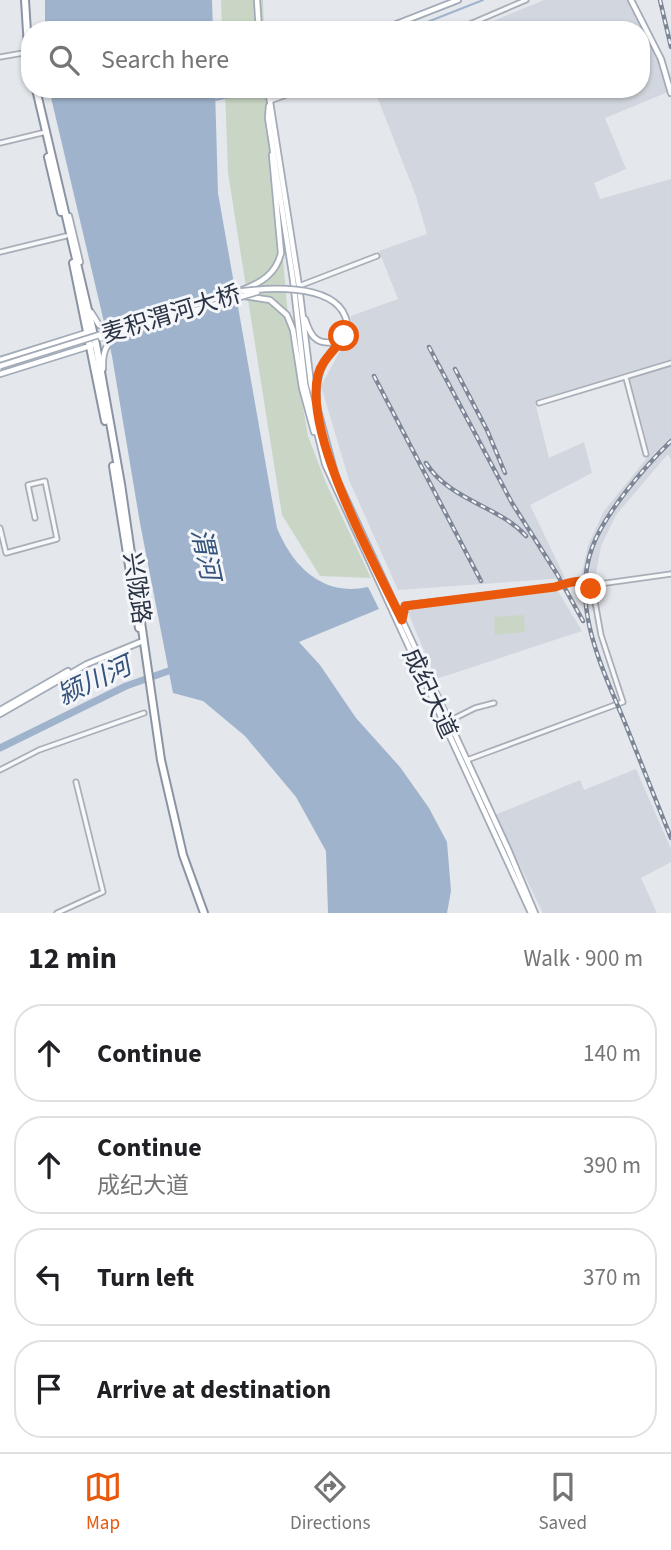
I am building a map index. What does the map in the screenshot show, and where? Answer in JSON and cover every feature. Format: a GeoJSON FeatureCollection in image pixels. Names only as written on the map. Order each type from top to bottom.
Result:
{"type":"FeatureCollection","features":[{"type":"Feature","properties":{"kind":"highway"},"geometry":{"type":"LineString","coordinates":[[28,0],[29,21]]}},
{"type":"Feature","properties":{"kind":"highway"},"geometry":{"type":"LineString","coordinates":[[28,0],[28,21]]}},
{"type":"Feature","properties":{"kind":"highway","name":"兴陇路"},"geometry":{"type":"LineString","coordinates":[[36,98],[66,236],[91,332]]}},
{"type":"Feature","properties":{"kind":"highway","name":"兴陇路"},"geometry":{"type":"LineString","coordinates":[[44,133],[59,182],[91,332],[135,612],[146,650]]}},
{"type":"Feature","properties":{"kind":"highway","name":"兴陇路"},"geometry":{"type":"LineString","coordinates":[[93,345],[121,484],[146,650]]}},
{"type":"Feature","properties":{"kind":"highway"},"geometry":{"type":"LineString","coordinates":[[146,650],[172,813],[183,855],[204,913]]}},
{"type":"Feature","properties":{"kind":"main road"},"geometry":{"type":"LineString","coordinates":[[257,0],[258,21]]}},
{"type":"Feature","properties":{"kind":"main road"},"geometry":{"type":"LineString","coordinates":[[403,21],[458,0]]}},
{"type":"Feature","properties":{"kind":"main road"},"geometry":{"type":"LineString","coordinates":[[631,0],[642,21]]}},
{"type":"Feature","properties":{"kind":"main road"},"geometry":{"type":"LineString","coordinates":[[650,37],[661,59],[671,93]]}},
{"type":"Feature","properties":{"kind":"main road","name":"成纪大道"},"geometry":{"type":"LineString","coordinates":[[269,98],[299,286],[311,384],[337,480],[467,760],[533,913]]}},
{"type":"Feature","properties":{"kind":"main road","name":"成纪大道"},"geometry":{"type":"LineString","coordinates":[[270,102],[268,118],[293,280],[305,384],[318,443],[335,490],[533,913]]}},
{"type":"Feature","properties":{"kind":"main road"},"geometry":{"type":"LineString","coordinates":[[236,294],[263,281],[279,260],[281,245],[272,144]]}},
{"type":"Feature","properties":{"kind":"main road"},"geometry":{"type":"LineString","coordinates":[[59,182],[95,321],[108,329],[128,328]]}},
{"type":"Feature","properties":{"kind":"main road","name":"麦积渭河大桥"},"geometry":{"type":"LineString","coordinates":[[0,370],[236,294],[286,289],[312,293],[331,301],[341,309],[347,323],[344,336],[335,344]]}},
{"type":"Feature","properties":{"kind":"main road"},"geometry":{"type":"LineString","coordinates":[[236,294],[263,298],[277,304],[287,315],[293,330],[310,422],[318,443]]}},
{"type":"Feature","properties":{"kind":"main road"},"geometry":{"type":"LineString","coordinates":[[302,310],[312,336],[322,343],[335,344],[318,373],[317,411]]}},
{"type":"Feature","properties":{"kind":"main road"},"geometry":{"type":"LineString","coordinates":[[121,484],[103,352],[110,341],[128,328]]}},
{"type":"Feature","properties":{"kind":"main road"},"geometry":{"type":"LineString","coordinates":[[0,360],[91,332]]}},
{"type":"Feature","properties":{"kind":"main road"},"geometry":{"type":"LineString","coordinates":[[0,370],[93,345]]}},
{"type":"Feature","properties":{"kind":"main road"},"geometry":{"type":"LineString","coordinates":[[0,712],[87,661],[143,640]]}},
{"type":"Feature","properties":{"kind":"street"},"geometry":{"type":"LineString","coordinates":[[477,21],[526,0]]}},
{"type":"Feature","properties":{"kind":"street"},"geometry":{"type":"LineString","coordinates":[[0,57],[21,53]]}},
{"type":"Feature","properties":{"kind":"street"},"geometry":{"type":"LineString","coordinates":[[270,102],[280,98]]}},
{"type":"Feature","properties":{"kind":"street"},"geometry":{"type":"LineString","coordinates":[[0,143],[44,133]]}},
{"type":"Feature","properties":{"kind":"street"},"geometry":{"type":"LineString","coordinates":[[0,253],[66,236]]}},
{"type":"Feature","properties":{"kind":"street"},"geometry":{"type":"LineString","coordinates":[[299,286],[377,256]]}},
{"type":"Feature","properties":{"kind":"street"},"geometry":{"type":"LineString","coordinates":[[539,403],[671,363]]}},
{"type":"Feature","properties":{"kind":"street"},"geometry":{"type":"LineString","coordinates":[[626,378],[646,454]]}},
{"type":"Feature","properties":{"kind":"street"},"geometry":{"type":"LineString","coordinates":[[0,528],[6,553],[57,539],[45,481],[28,485],[35,518]]}},
{"type":"Feature","properties":{"kind":"street"},"geometry":{"type":"LineString","coordinates":[[402,620],[405,606],[555,587],[568,583],[595,583],[671,574]]}},
{"type":"Feature","properties":{"kind":"street"},"geometry":{"type":"LineString","coordinates":[[467,760],[623,702],[601,635],[591,589],[595,583]]}},
{"type":"Feature","properties":{"kind":"street"},"geometry":{"type":"LineString","coordinates":[[449,721],[475,708],[494,704]]}},
{"type":"Feature","properties":{"kind":"street"},"geometry":{"type":"LineString","coordinates":[[0,770],[49,746],[144,713]]}},
{"type":"Feature","properties":{"kind":"street"},"geometry":{"type":"LineString","coordinates":[[57,913],[103,892],[76,782]]}},
{"type":"Feature","properties":{"kind":"shaded area"},"geometry":{"type":"Polygon","coordinates":[[[544,0],[627,0],[638,21],[493,21],[544,0]]]}},
{"type":"Feature","properties":{"kind":"shaded area"},"geometry":{"type":"Polygon","coordinates":[[[650,46],[668,92],[605,118],[626,169],[594,183],[600,199],[671,179],[671,460],[668,454],[616,515],[601,546],[595,578],[581,577],[588,545],[604,511],[650,454],[629,375],[535,402],[549,458],[584,442],[592,473],[530,505],[565,578],[398,590],[349,480],[321,386],[351,331],[351,316],[398,299],[379,251],[427,234],[416,196],[378,98],[650,98],[650,46]]]}},
{"type":"Feature","properties":{"kind":"shaded area"},"geometry":{"type":"Polygon","coordinates":[[[558,591],[582,631],[436,679],[407,610],[558,591]]]}},
{"type":"Feature","properties":{"kind":"shaded area"},"geometry":{"type":"Polygon","coordinates":[[[636,769],[671,849],[671,862],[641,878],[657,913],[543,913],[495,815],[580,780],[584,790],[636,769]]]}},
{"type":"Feature","properties":{"kind":"green space"},"geometry":{"type":"Polygon","coordinates":[[[221,0],[263,0],[264,21],[222,21],[221,0]]]}},
{"type":"Feature","properties":{"kind":"green space"},"geometry":{"type":"Polygon","coordinates":[[[225,98],[269,98],[289,328],[308,436],[326,483],[371,578],[320,576],[282,515],[228,173],[225,98]]]}},
{"type":"Feature","properties":{"kind":"green space"},"geometry":{"type":"Polygon","coordinates":[[[524,615],[525,632],[495,635],[494,617],[524,615]]]}},
{"type":"Feature","properties":{"kind":"water"},"geometry":{"type":"Polygon","coordinates":[[[45,0],[212,0],[213,21],[45,21],[45,0]]]}},
{"type":"Feature","properties":{"kind":"water","name":"渭河"},"geometry":{"type":"Polygon","coordinates":[[[51,98],[215,98],[218,193],[277,528],[292,555],[312,576],[337,587],[368,587],[379,609],[299,642],[320,665],[356,718],[400,767],[429,808],[447,842],[451,891],[447,913],[328,913],[326,851],[296,797],[245,736],[203,701],[173,693],[140,523],[112,356],[51,98]]]}},
{"type":"Feature","properties":{"kind":"waterway"},"geometry":{"type":"LineString","coordinates":[[430,21],[483,0]]}},
{"type":"Feature","properties":{"kind":"waterway"},"geometry":{"type":"LineString","coordinates":[[215,100],[224,98]]}},
{"type":"Feature","properties":{"kind":"waterway","name":"颍川河"},"geometry":{"type":"LineString","coordinates":[[0,748],[126,686],[177,668]]}},
{"type":"Feature","properties":{"kind":"railway"},"geometry":{"type":"LineString","coordinates":[[660,0],[671,47]]}},
{"type":"Feature","properties":{"kind":"railway"},"geometry":{"type":"LineString","coordinates":[[429,347],[512,503],[583,621]]}},
{"type":"Feature","properties":{"kind":"railway"},"geometry":{"type":"LineString","coordinates":[[455,369],[487,430],[505,473]]}},
{"type":"Feature","properties":{"kind":"railway"},"geometry":{"type":"LineString","coordinates":[[374,376],[481,581]]}},
{"type":"Feature","properties":{"kind":"railway"},"geometry":{"type":"LineString","coordinates":[[671,441],[649,463],[606,520],[592,548],[586,571],[585,594],[600,663],[671,838]]}},
{"type":"Feature","properties":{"kind":"railway"},"geometry":{"type":"LineString","coordinates":[[426,463],[448,486],[502,517],[526,536]]}},
{"type":"Feature","properties":{"kind":"route"},"geometry":{"type":"LineString","coordinates":[[344,336],[328,355],[318,373],[317,411],[337,480],[402,620],[405,606],[555,587],[568,583],[591,581],[595,583],[591,589]]}}]}
